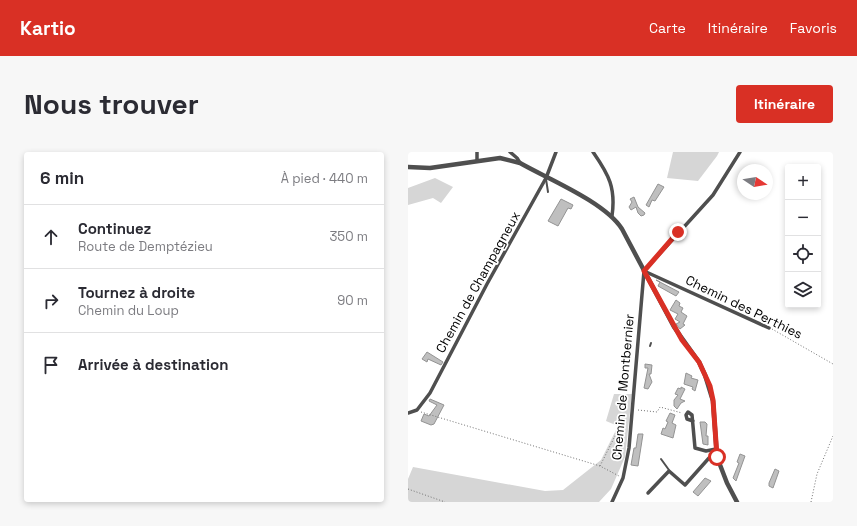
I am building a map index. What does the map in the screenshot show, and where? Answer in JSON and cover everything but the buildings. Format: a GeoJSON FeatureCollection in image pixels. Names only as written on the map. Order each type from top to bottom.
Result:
{"type":"FeatureCollection","features":[{"type":"Feature","properties":{"kind":"street"},"geometry":{"type":"LineString","coordinates":[[476,152],[477,161]]}},
{"type":"Feature","properties":{"kind":"street"},"geometry":{"type":"LineString","coordinates":[[510,152],[520,163]]}},
{"type":"Feature","properties":{"kind":"street","name":"Chemin de Champagneux"},"geometry":{"type":"LineString","coordinates":[[417,410],[430,393],[487,284],[546,178],[556,152]]}},
{"type":"Feature","properties":{"kind":"street"},"geometry":{"type":"LineString","coordinates":[[593,152],[610,180],[614,199],[612,216]]}},
{"type":"Feature","properties":{"kind":"street"},"geometry":{"type":"LineString","coordinates":[[644,271],[713,194],[725,178],[740,152]]}},
{"type":"Feature","properties":{"kind":"street"},"geometry":{"type":"LineString","coordinates":[[408,167],[430,168],[500,158],[520,163],[594,204],[612,216],[622,229],[682,340],[699,362],[705,375],[713,400],[717,457],[727,484],[737,502]]}},
{"type":"Feature","properties":{"kind":"street","name":"Chemin des Perthies"},"geometry":{"type":"LineString","coordinates":[[644,271],[769,328]]}},
{"type":"Feature","properties":{"kind":"street","name":"Chemin de Montbernier"},"geometry":{"type":"LineString","coordinates":[[612,502],[623,478],[631,426],[642,280],[644,271]]}},
{"type":"Feature","properties":{"kind":"street"},"geometry":{"type":"LineString","coordinates":[[408,413],[417,410]]}},
{"type":"Feature","properties":{"kind":"street"},"geometry":{"type":"LineString","coordinates":[[686,415],[688,412],[692,415],[695,448],[706,451],[716,449]]}},
{"type":"Feature","properties":{"kind":"street"},"geometry":{"type":"LineString","coordinates":[[706,451],[709,458]]}},
{"type":"Feature","properties":{"kind":"street"},"geometry":{"type":"LineString","coordinates":[[648,493],[670,471],[685,486],[709,458],[717,457]]}},
{"type":"Feature","properties":{"kind":"lane"},"geometry":{"type":"LineString","coordinates":[[546,178],[548,192]]}},
{"type":"Feature","properties":{"kind":"lane"},"geometry":{"type":"LineString","coordinates":[[661,459],[670,471]]}},
{"type":"Feature","properties":{"kind":"path","name":"Chemin des Perthies"},"geometry":{"type":"LineString","coordinates":[[769,328],[833,364]]}},
{"type":"Feature","properties":{"kind":"path"},"geometry":{"type":"LineString","coordinates":[[638,410],[658,412],[660,407],[686,415]]}},
{"type":"Feature","properties":{"kind":"path"},"geometry":{"type":"LineString","coordinates":[[417,410],[600,466],[623,478]]}},
{"type":"Feature","properties":{"kind":"path"},"geometry":{"type":"LineString","coordinates":[[600,466],[619,428],[631,426]]}},
{"type":"Feature","properties":{"kind":"path"},"geometry":{"type":"LineString","coordinates":[[811,502],[817,474],[833,436]]}},
{"type":"Feature","properties":{"kind":"path"},"geometry":{"type":"LineString","coordinates":[[408,489],[445,502]]}},
{"type":"Feature","properties":{"kind":"shaded area"},"geometry":{"type":"Polygon","coordinates":[[[673,152],[719,152],[698,181],[667,178],[673,152]]]}},
{"type":"Feature","properties":{"kind":"shaded area"},"geometry":{"type":"Polygon","coordinates":[[[435,178],[453,187],[441,203],[433,198],[408,205],[408,188],[435,178]]]}},
{"type":"Feature","properties":{"kind":"shaded area"},"geometry":{"type":"Polygon","coordinates":[[[614,394],[632,394],[625,457],[611,489],[599,502],[408,502],[408,479],[413,467],[545,491],[563,490],[601,460],[618,426],[606,421],[614,394]]]}},
{"type":"Feature","properties":{"kind":"route"},"geometry":{"type":"LineString","coordinates":[[678,232],[644,271],[674,327],[699,362],[710,386],[713,400],[717,457]]}}]}
